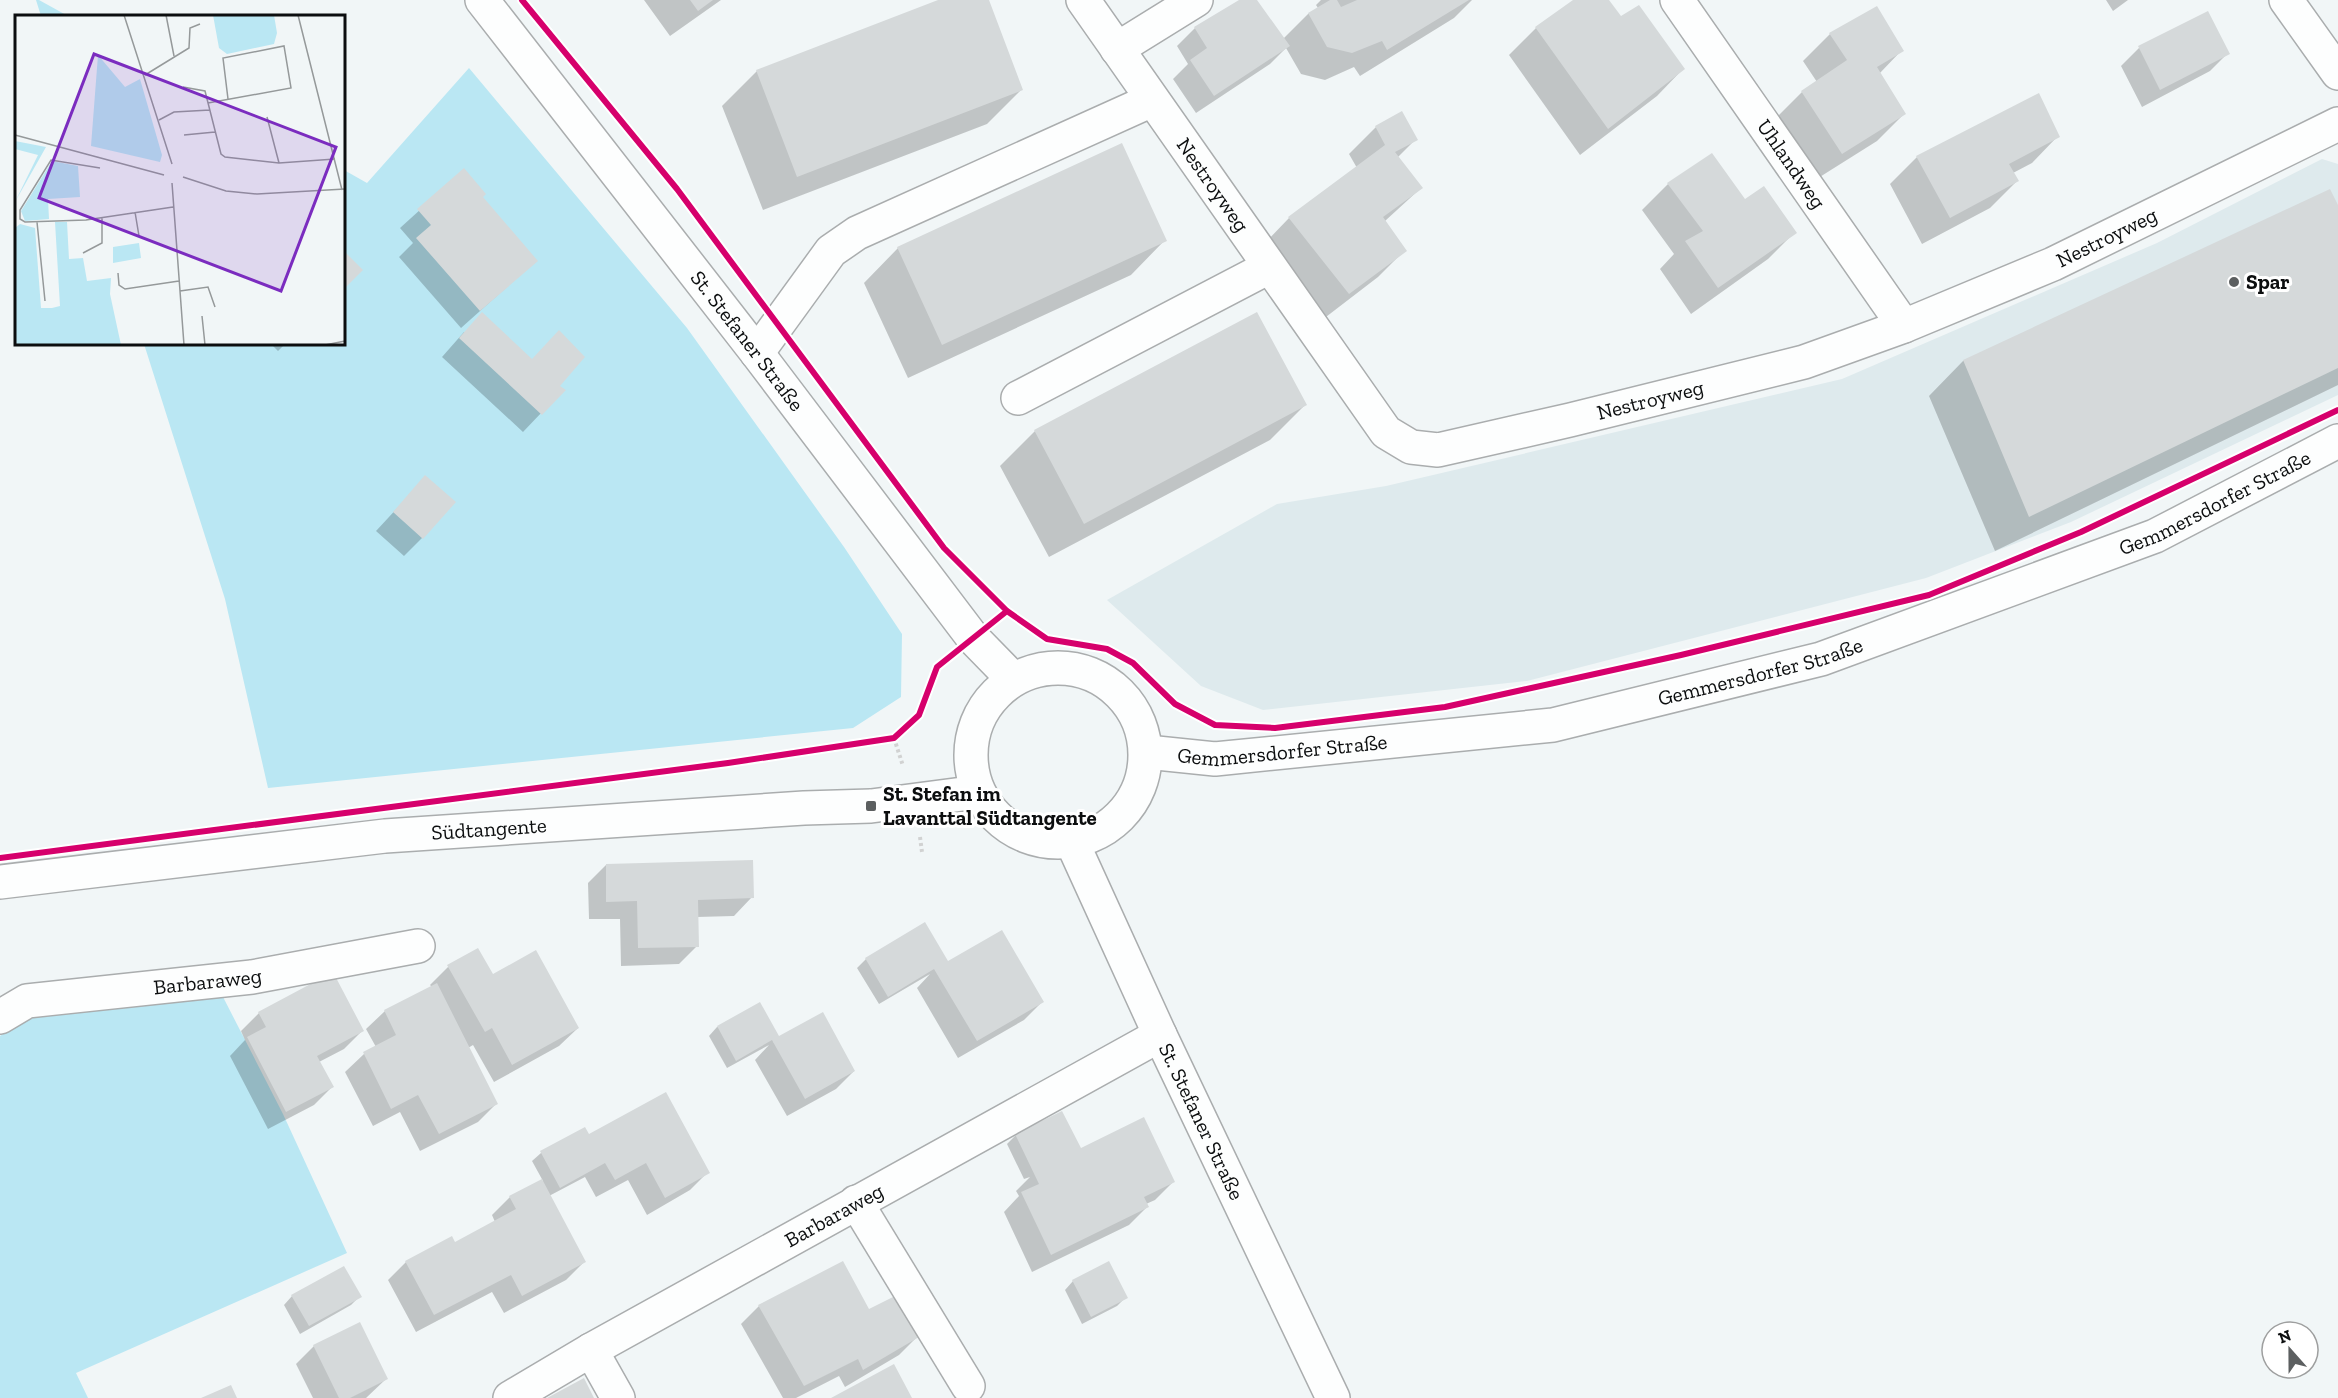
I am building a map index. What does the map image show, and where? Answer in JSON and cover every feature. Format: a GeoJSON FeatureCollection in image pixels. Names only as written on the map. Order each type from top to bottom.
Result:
{"type":"FeatureCollection","features":[{"type":"Feature","properties":{"kind":"main road","name":"Nestroyweg"},"geometry":{"type":"LineString","coordinates":[[1083,0],[1386,432],[1411,447],[1437,450],[1581,418],[1804,362],[1904,326],[2053,264],[2338,124]]}},
{"type":"Feature","properties":{"kind":"main road"},"geometry":{"type":"LineString","coordinates":[[1117,49],[1196,0]]}},
{"type":"Feature","properties":{"kind":"main road","name":"Uhlandweg"},"geometry":{"type":"LineString","coordinates":[[1677,0],[1904,326]]}},
{"type":"Feature","properties":{"kind":"main road"},"geometry":{"type":"LineString","coordinates":[[2286,0],[2338,73]]}},
{"type":"Feature","properties":{"kind":"main road","name":"St. Stefaner Straße"},"geometry":{"type":"LineString","coordinates":[[494,4],[972,638],[1013,679]]}},
{"type":"Feature","properties":{"kind":"main road"},"geometry":{"type":"LineString","coordinates":[[757,353],[831,251],[857,233],[1152,100]]}},
{"type":"Feature","properties":{"kind":"main road"},"geometry":{"type":"LineString","coordinates":[[1018,398],[1269,267]]}},
{"type":"Feature","properties":{"kind":"main road","name":"Gemmersdorfer Straße"},"geometry":{"type":"LineString","coordinates":[[1147,752],[1215,759],[1553,725],[1821,658],[2155,536],[2338,441]]}},
{"type":"Feature","properties":{"kind":"main road"},"geometry":{"type":"LineString","coordinates":[[1067,667],[1090,673],[1116,688],[1140,721],[1147,752],[1141,786],[1119,819],[1101,832],[1072,842],[1044,842],[1015,832],[995,817],[978,792],[972,775],[970,744],[982,711],[1013,679],[1037,669],[1067,667]]}},
{"type":"Feature","properties":{"kind":"main road","name":"Südtangente"},"geometry":{"type":"LineString","coordinates":[[0,882],[385,836],[804,808],[871,806],[978,792]]}},
{"type":"Feature","properties":{"kind":"main road","name":"St. Stefaner Straße"},"geometry":{"type":"LineString","coordinates":[[1072,842],[1160,1035],[1333,1398]]}},
{"type":"Feature","properties":{"kind":"main road","name":"Barbaraweg"},"geometry":{"type":"LineString","coordinates":[[0,1017],[27,1001],[252,977],[418,946]]}},
{"type":"Feature","properties":{"kind":"main road","name":"Barbaraweg"},"geometry":{"type":"LineString","coordinates":[[510,1398],[591,1350],[856,1202],[1160,1035]]}},
{"type":"Feature","properties":{"kind":"main road"},"geometry":{"type":"LineString","coordinates":[[856,1202],[968,1386]]}},
{"type":"Feature","properties":{"kind":"main road"},"geometry":{"type":"LineString","coordinates":[[591,1350],[618,1398]]}},
{"type":"Feature","properties":{"kind":"path"},"geometry":{"type":"LineString","coordinates":[[883,740],[894,738],[902,730]]}},
{"type":"Feature","properties":{"kind":"shaded area"},"geometry":{"type":"Polygon","coordinates":[[[36,0],[66,15],[41,15],[36,0]]]}},
{"type":"Feature","properties":{"kind":"shaded area"},"geometry":{"type":"Polygon","coordinates":[[[469,68],[687,328],[844,547],[902,634],[901,697],[853,728],[268,788],[225,599],[144,345],[345,345],[345,171],[367,183],[469,68]]]}},
{"type":"Feature","properties":{"kind":"shaded area"},"geometry":{"type":"Polygon","coordinates":[[[2322,159],[2338,164],[2338,395],[2071,522],[1926,578],[1527,681],[1263,710],[1201,686],[1107,600],[1277,504],[1386,486],[1842,379],[2157,243],[2322,159]]]}},
{"type":"Feature","properties":{"kind":"shaded area"},"geometry":{"type":"Polygon","coordinates":[[[222,995],[283,1114],[347,1253],[76,1373],[88,1398],[0,1398],[0,1036],[36,1011],[222,995]]]}},
{"type":"Feature","properties":{"kind":"building"},"geometry":{"type":"Polygon","coordinates":[[[690,0],[713,0],[698,11],[690,0]]]}},
{"type":"Feature","properties":{"kind":"building"},"geometry":{"type":"Polygon","coordinates":[[[938,0],[989,0],[1023,90],[797,177],[756,70],[938,0]]]}},
{"type":"Feature","properties":{"kind":"building"},"geometry":{"type":"Polygon","coordinates":[[[1239,0],[1257,0],[1290,46],[1214,96],[1190,60],[1207,48],[1194,27],[1239,0]]]}},
{"type":"Feature","properties":{"kind":"building"},"geometry":{"type":"Polygon","coordinates":[[[1330,0],[1337,0],[1341,7],[1357,0],[1469,0],[1387,50],[1382,41],[1352,53],[1327,47],[1308,13],[1330,0]]]}},
{"type":"Feature","properties":{"kind":"building"},"geometry":{"type":"Polygon","coordinates":[[[1573,0],[1609,0],[1621,16],[1639,5],[1685,69],[1608,129],[1535,27],[1573,0]]]}},
{"type":"Feature","properties":{"kind":"building"},"geometry":{"type":"Polygon","coordinates":[[[1877,6],[1904,51],[1877,67],[1906,114],[1842,154],[1801,91],[1847,60],[1829,33],[1877,6]]]}},
{"type":"Feature","properties":{"kind":"building"},"geometry":{"type":"Polygon","coordinates":[[[2208,11],[2230,54],[2160,90],[2138,46],[2208,11]]]}},
{"type":"Feature","properties":{"kind":"building"},"geometry":{"type":"Polygon","coordinates":[[[2039,93],[2060,137],[2009,164],[2019,181],[1950,218],[1916,156],[2039,93]]]}},
{"type":"Feature","properties":{"kind":"building"},"geometry":{"type":"Polygon","coordinates":[[[1402,111],[1418,140],[1395,152],[1423,188],[1383,217],[1407,251],[1349,294],[1288,217],[1385,145],[1375,126],[1402,111]]]}},
{"type":"Feature","properties":{"kind":"building"},"geometry":{"type":"Polygon","coordinates":[[[1122,143],[1167,241],[942,345],[897,247],[1122,143]]]}},
{"type":"Feature","properties":{"kind":"building"},"geometry":{"type":"Polygon","coordinates":[[[1712,153],[1745,199],[1764,186],[1797,233],[1718,288],[1685,241],[1703,231],[1667,183],[1712,153]]]}},
{"type":"Feature","properties":{"kind":"building"},"geometry":{"type":"Polygon","coordinates":[[[464,168],[486,194],[483,197],[538,261],[480,311],[416,238],[431,225],[417,209],[464,168]]]}},
{"type":"Feature","properties":{"kind":"building","name":"Spar"},"geometry":{"type":"Polygon","coordinates":[[[2330,189],[2338,205],[2338,368],[2029,517],[1963,360],[2330,189]]]}},
{"type":"Feature","properties":{"kind":"building"},"geometry":{"type":"Polygon","coordinates":[[[345,252],[363,270],[345,288],[345,252]]]}},
{"type":"Feature","properties":{"kind":"building"},"geometry":{"type":"Polygon","coordinates":[[[482,312],[532,359],[559,330],[585,357],[560,386],[566,390],[542,415],[459,338],[482,312]]]}},
{"type":"Feature","properties":{"kind":"building"},"geometry":{"type":"Polygon","coordinates":[[[1257,312],[1307,405],[1084,524],[1034,430],[1257,312]]]}},
{"type":"Feature","properties":{"kind":"building"},"geometry":{"type":"Polygon","coordinates":[[[425,475],[456,502],[423,539],[393,512],[425,475]]]}},
{"type":"Feature","properties":{"kind":"building"},"geometry":{"type":"Polygon","coordinates":[[[753,860],[754,898],[698,900],[699,947],[638,948],[637,901],[606,902],[606,864],[753,860]]]}},
{"type":"Feature","properties":{"kind":"building"},"geometry":{"type":"Polygon","coordinates":[[[925,922],[948,961],[1002,930],[1044,1002],[977,1041],[934,969],[888,997],[865,958],[925,922]]]}},
{"type":"Feature","properties":{"kind":"building"},"geometry":{"type":"Polygon","coordinates":[[[478,948],[493,974],[536,950],[579,1028],[512,1065],[492,1028],[485,1032],[447,965],[478,948]]]}},
{"type":"Feature","properties":{"kind":"building"},"geometry":{"type":"Polygon","coordinates":[[[333,972],[364,1031],[317,1056],[334,1087],[286,1112],[247,1037],[266,1027],[258,1012],[333,972]]]}},
{"type":"Feature","properties":{"kind":"building"},"geometry":{"type":"Polygon","coordinates":[[[437,983],[498,1104],[439,1134],[418,1095],[391,1109],[363,1052],[396,1035],[384,1010],[437,983]]]}},
{"type":"Feature","properties":{"kind":"building"},"geometry":{"type":"Polygon","coordinates":[[[760,1002],[779,1036],[823,1012],[855,1071],[805,1099],[772,1040],[736,1061],[717,1026],[760,1002]]]}},
{"type":"Feature","properties":{"kind":"building"},"geometry":{"type":"Polygon","coordinates":[[[666,1092],[710,1173],[665,1198],[646,1163],[615,1180],[605,1163],[560,1188],[540,1151],[585,1127],[589,1134],[666,1092]]]}},
{"type":"Feature","properties":{"kind":"building"},"geometry":{"type":"Polygon","coordinates":[[[1062,1111],[1081,1148],[1144,1117],[1175,1182],[1144,1197],[1149,1207],[1051,1255],[1021,1192],[1039,1184],[1015,1134],[1062,1111]]]}},
{"type":"Feature","properties":{"kind":"building"},"geometry":{"type":"Polygon","coordinates":[[[542,1179],[586,1262],[522,1296],[511,1275],[434,1315],[405,1261],[452,1236],[455,1242],[516,1209],[509,1196],[542,1179]]]}},
{"type":"Feature","properties":{"kind":"building"},"geometry":{"type":"Polygon","coordinates":[[[843,1261],[869,1309],[895,1296],[919,1337],[863,1370],[858,1359],[804,1386],[758,1305],[843,1261]]]}},
{"type":"Feature","properties":{"kind":"building"},"geometry":{"type":"Polygon","coordinates":[[[1109,1261],[1128,1298],[1091,1317],[1072,1280],[1109,1261]]]}},
{"type":"Feature","properties":{"kind":"building"},"geometry":{"type":"Polygon","coordinates":[[[344,1266],[362,1297],[309,1326],[291,1295],[344,1266]]]}},
{"type":"Feature","properties":{"kind":"building"},"geometry":{"type":"Polygon","coordinates":[[[360,1322],[388,1379],[350,1398],[339,1398],[313,1345],[360,1322]]]}},
{"type":"Feature","properties":{"kind":"building"},"geometry":{"type":"Polygon","coordinates":[[[894,1364],[912,1398],[831,1398],[894,1364]]]}},
{"type":"Feature","properties":{"kind":"building"},"geometry":{"type":"Polygon","coordinates":[[[584,1378],[594,1398],[547,1398],[584,1378]]]}},
{"type":"Feature","properties":{"kind":"building"},"geometry":{"type":"Polygon","coordinates":[[[231,1385],[237,1398],[201,1398],[231,1385]]]}},
{"type":"Feature","properties":{"kind":"cycle path"},"geometry":{"type":"LineString","coordinates":[[522,0],[677,189],[944,548],[1007,611],[1047,639],[1107,649],[1133,663],[1175,704],[1215,725],[1275,728],[1445,707],[1681,655],[1929,595],[2081,532],[2338,410]]}},
{"type":"Feature","properties":{"kind":"cycle path"},"geometry":{"type":"LineString","coordinates":[[0,858],[728,763],[894,738],[919,715],[937,667],[1007,611]]}},
{"type":"Feature","properties":{"kind":"place","name":"Spar"},"geometry":{"type":"Point","coordinates":[2234,282]}},
{"type":"Feature","properties":{"kind":"place","name":"St. Stefan im Lavanttal Südtangente"},"geometry":{"type":"Point","coordinates":[871,806]}}]}
